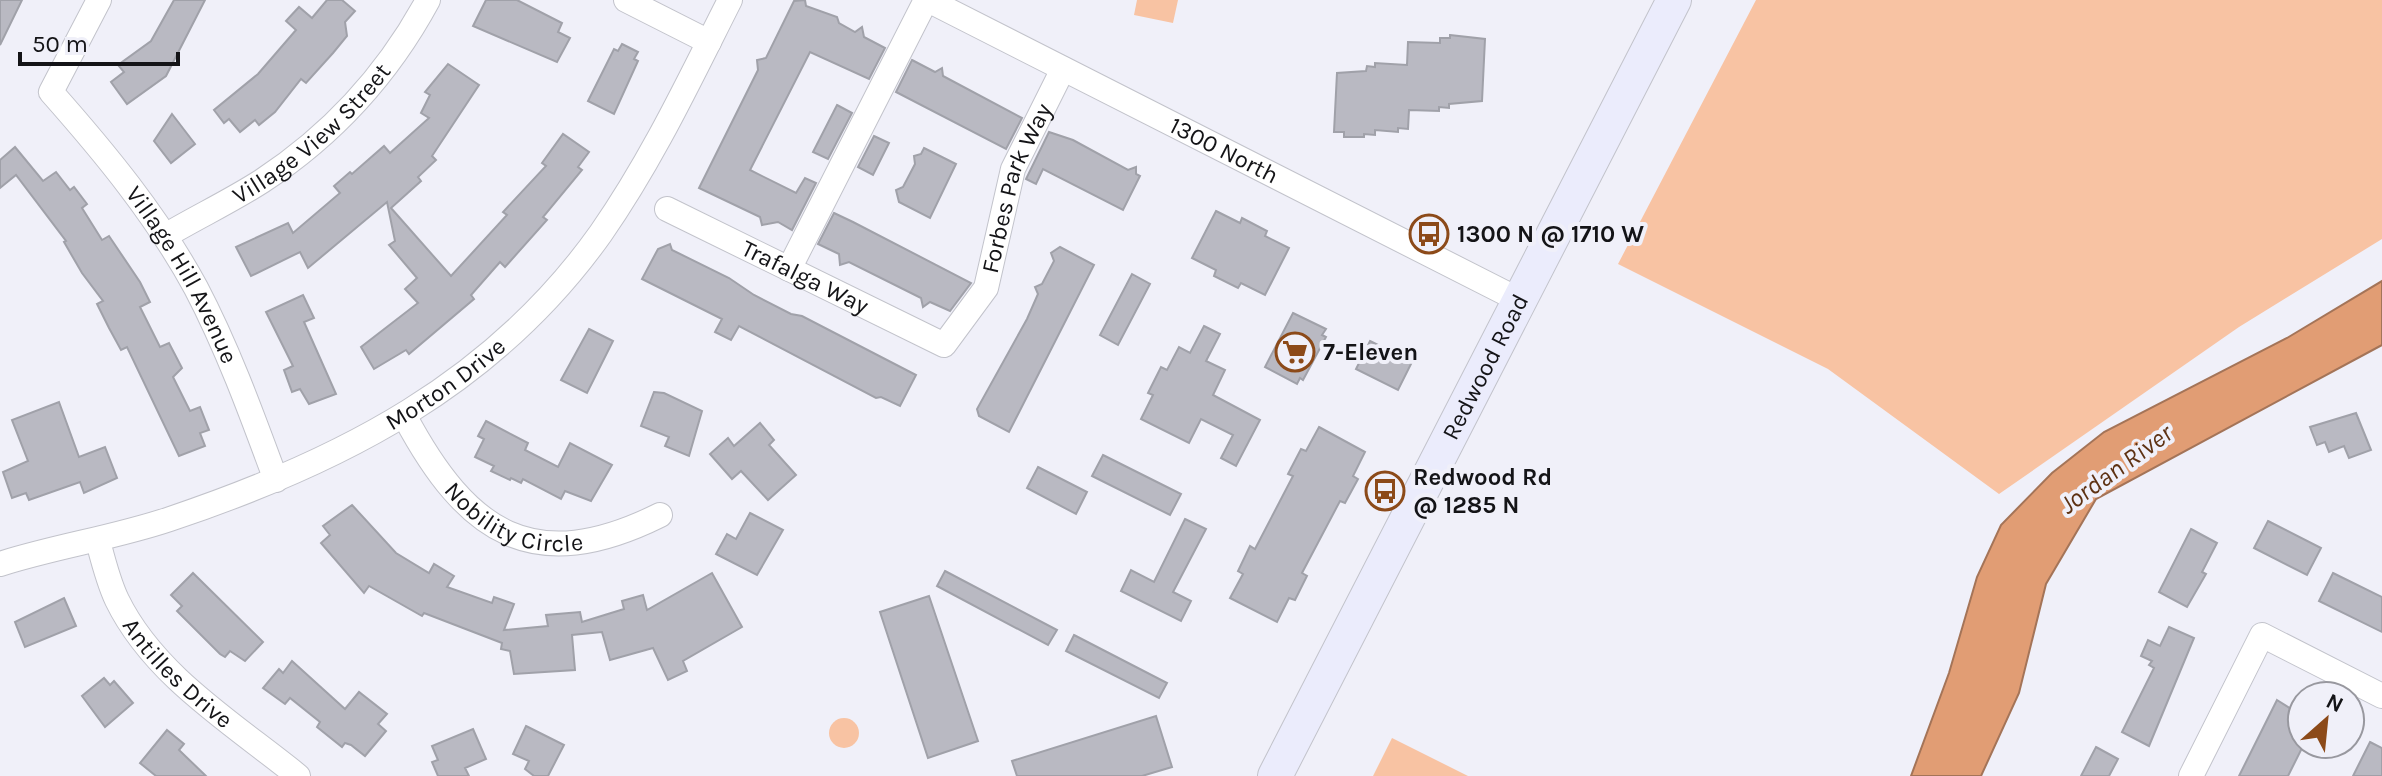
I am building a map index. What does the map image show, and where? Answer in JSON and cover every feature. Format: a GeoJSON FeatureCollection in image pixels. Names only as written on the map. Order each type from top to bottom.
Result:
{"type":"FeatureCollection","features":[{"type":"Feature","properties":{"kind":"main road","name":"Redwood Road"},"geometry":{"type":"LineString","coordinates":[[1275,776],[1674,0]]}},
{"type":"Feature","properties":{"kind":"street","name":"Village Hill Avenue"},"geometry":{"type":"LineString","coordinates":[[99,0],[51,92],[101,149],[165,236],[222,343],[276,480]]}},
{"type":"Feature","properties":{"kind":"street","name":"Village View Street"},"geometry":{"type":"LineString","coordinates":[[165,236],[260,182],[324,135],[374,80],[410,32],[428,0]]}},
{"type":"Feature","properties":{"kind":"street"},"geometry":{"type":"LineString","coordinates":[[626,0],[709,42]]}},
{"type":"Feature","properties":{"kind":"street","name":"Morton Drive"},"geometry":{"type":"LineString","coordinates":[[0,564],[98,541],[276,480],[342,451],[405,417],[527,318],[566,277],[630,189],[730,0]]}},
{"type":"Feature","properties":{"kind":"street"},"geometry":{"type":"LineString","coordinates":[[789,269],[927,0]]}},
{"type":"Feature","properties":{"kind":"street","name":"1300 North"},"geometry":{"type":"LineString","coordinates":[[927,0],[1519,300]]}},
{"type":"Feature","properties":{"kind":"street","name":"Forbes Park Way"},"geometry":{"type":"LineString","coordinates":[[944,345],[986,288],[1013,169],[1063,69]]}},
{"type":"Feature","properties":{"kind":"street","name":"Trafalga Way"},"geometry":{"type":"LineString","coordinates":[[667,209],[944,345]]}},
{"type":"Feature","properties":{"kind":"street","name":"Nobility Circle"},"geometry":{"type":"LineString","coordinates":[[405,417],[433,466],[468,509],[492,526],[518,538],[546,544],[599,541],[660,515]]}},
{"type":"Feature","properties":{"kind":"street","name":"Antilles Drive"},"geometry":{"type":"LineString","coordinates":[[98,541],[115,597],[144,643],[190,690],[298,776]]}},
{"type":"Feature","properties":{"kind":"street"},"geometry":{"type":"LineString","coordinates":[[2191,776],[2262,635],[2382,696]]}},
{"type":"Feature","properties":{"kind":"shaded area"},"geometry":{"type":"Polygon","coordinates":[[[1137,0],[1178,0],[1173,23],[1134,15],[1137,0]]]}},
{"type":"Feature","properties":{"kind":"shaded area"},"geometry":{"type":"Polygon","coordinates":[[[1756,0],[2382,0],[2382,239],[2239,327],[1999,494],[1828,369],[1618,264],[1756,0]]]}},
{"type":"Feature","properties":{"kind":"shaded area"},"geometry":{"type":"Polygon","coordinates":[[[844,718],[855,722],[859,733],[855,744],[844,748],[833,744],[829,733],[833,722],[844,718]]]}},
{"type":"Feature","properties":{"kind":"shaded area"},"geometry":{"type":"Polygon","coordinates":[[[1392,738],[1468,776],[1373,776],[1392,738]]]}},
{"type":"Feature","properties":{"kind":"water","name":"Jordan River"},"geometry":{"type":"Polygon","coordinates":[[[2382,281],[2382,345],[2096,499],[2046,584],[2019,693],[1981,776],[1911,776],[1949,673],[1977,577],[2001,525],[2052,473],[2104,432],[2287,338],[2382,281]]]}},
{"type":"Feature","properties":{"kind":"building"},"geometry":{"type":"Polygon","coordinates":[[[0,0],[22,0],[0,45],[0,0]]]}},
{"type":"Feature","properties":{"kind":"building"},"geometry":{"type":"Polygon","coordinates":[[[174,0],[205,0],[166,76],[127,104],[111,82],[124,72],[118,65],[151,41],[174,0]]]}},
{"type":"Feature","properties":{"kind":"building"},"geometry":{"type":"Polygon","coordinates":[[[327,0],[342,0],[355,11],[345,22],[347,36],[333,53],[306,83],[301,79],[275,112],[259,125],[255,120],[240,132],[229,119],[224,123],[214,110],[258,74],[296,30],[286,21],[299,7],[312,18],[327,0]]]}},
{"type":"Feature","properties":{"kind":"building"},"geometry":{"type":"Polygon","coordinates":[[[486,0],[517,0],[562,23],[558,32],[570,38],[557,62],[473,26],[486,0]]]}},
{"type":"Feature","properties":{"kind":"building"},"geometry":{"type":"Polygon","coordinates":[[[805,0],[806,6],[837,17],[839,23],[855,32],[862,27],[864,37],[885,48],[869,79],[810,52],[750,170],[796,193],[805,178],[816,183],[792,230],[778,222],[762,225],[760,217],[699,188],[758,70],[757,60],[766,58],[794,1],[805,0]]]}},
{"type":"Feature","properties":{"kind":"building"},"geometry":{"type":"Polygon","coordinates":[[[1450,35],[1485,39],[1482,101],[1449,104],[1449,108],[1439,107],[1439,111],[1409,110],[1408,129],[1398,128],[1398,132],[1375,130],[1375,135],[1344,137],[1344,132],[1334,132],[1337,73],[1366,71],[1367,66],[1375,67],[1375,63],[1407,65],[1408,42],[1440,43],[1440,38],[1450,38],[1450,35]]]}},
{"type":"Feature","properties":{"kind":"building"},"geometry":{"type":"Polygon","coordinates":[[[622,44],[638,52],[634,59],[638,61],[614,114],[588,101],[614,49],[618,51],[622,44]]]}},
{"type":"Feature","properties":{"kind":"building"},"geometry":{"type":"Polygon","coordinates":[[[912,60],[935,72],[942,68],[943,76],[1022,118],[1006,149],[896,92],[912,60]]]}},
{"type":"Feature","properties":{"kind":"building"},"geometry":{"type":"Polygon","coordinates":[[[448,64],[479,85],[432,156],[436,160],[418,177],[421,181],[391,208],[451,276],[507,215],[503,212],[546,166],[542,163],[563,134],[589,152],[578,167],[582,170],[543,217],[547,220],[505,267],[500,262],[471,295],[474,299],[409,354],[406,350],[374,369],[361,347],[418,303],[405,289],[417,278],[389,245],[395,241],[387,202],[308,268],[300,252],[251,276],[236,247],[288,223],[293,233],[340,193],[334,186],[350,172],[352,174],[384,146],[390,153],[429,118],[421,113],[430,95],[425,92],[448,64]]]}},
{"type":"Feature","properties":{"kind":"building"},"geometry":{"type":"Polygon","coordinates":[[[837,105],[852,113],[828,159],[813,152],[837,105]]]}},
{"type":"Feature","properties":{"kind":"building"},"geometry":{"type":"Polygon","coordinates":[[[172,114],[195,144],[171,163],[154,141],[172,114]]]}},
{"type":"Feature","properties":{"kind":"building"},"geometry":{"type":"Polygon","coordinates":[[[1049,132],[1073,140],[1128,170],[1136,167],[1136,174],[1140,176],[1123,210],[1043,169],[1036,184],[1026,179],[1049,132]]]}},
{"type":"Feature","properties":{"kind":"building"},"geometry":{"type":"Polygon","coordinates":[[[874,136],[889,143],[873,175],[858,167],[874,136]]]}},
{"type":"Feature","properties":{"kind":"building"},"geometry":{"type":"Polygon","coordinates":[[[15,147],[43,181],[56,172],[70,190],[74,187],[87,204],[82,208],[102,240],[109,236],[140,282],[150,302],[140,307],[160,347],[169,343],[182,368],[173,377],[190,411],[200,407],[209,430],[200,433],[205,446],[179,456],[127,347],[121,350],[97,304],[103,301],[82,273],[66,241],[16,175],[0,188],[0,160],[15,147]]]}},
{"type":"Feature","properties":{"kind":"building"},"geometry":{"type":"Polygon","coordinates":[[[924,148],[956,164],[930,218],[899,202],[896,190],[903,187],[915,164],[914,156],[921,154],[924,148]]]}},
{"type":"Feature","properties":{"kind":"building"},"geometry":{"type":"Polygon","coordinates":[[[1216,211],[1240,223],[1242,218],[1267,231],[1265,236],[1289,248],[1265,295],[1241,283],[1238,288],[1214,276],[1216,270],[1192,258],[1216,211]]]}},
{"type":"Feature","properties":{"kind":"building"},"geometry":{"type":"Polygon","coordinates":[[[834,213],[971,283],[950,311],[930,302],[923,307],[921,298],[849,262],[840,265],[839,254],[818,244],[834,213]]]}},
{"type":"Feature","properties":{"kind":"building"},"geometry":{"type":"Polygon","coordinates":[[[670,244],[672,250],[729,278],[754,295],[791,314],[802,316],[916,375],[900,406],[881,397],[876,398],[739,326],[731,340],[715,332],[722,319],[642,279],[658,249],[670,244]]]}},
{"type":"Feature","properties":{"kind":"building"},"geometry":{"type":"Polygon","coordinates":[[[1060,247],[1094,265],[1009,432],[979,416],[977,409],[1027,319],[1038,294],[1035,287],[1042,284],[1054,261],[1051,253],[1060,247]]]}},
{"type":"Feature","properties":{"kind":"building"},"geometry":{"type":"Polygon","coordinates":[[[1132,274],[1150,284],[1118,345],[1100,335],[1132,274]]]}},
{"type":"Feature","properties":{"kind":"building"},"geometry":{"type":"Polygon","coordinates":[[[303,295],[314,318],[304,322],[336,394],[309,404],[300,389],[292,392],[284,370],[293,366],[266,312],[303,295]]]}},
{"type":"Feature","properties":{"kind":"building","name":"7-Eleven"},"geometry":{"type":"Polygon","coordinates":[[[1293,313],[1326,329],[1322,335],[1326,337],[1303,380],[1300,378],[1297,384],[1265,367],[1293,313]]]}},
{"type":"Feature","properties":{"kind":"building"},"geometry":{"type":"Polygon","coordinates":[[[1204,326],[1220,334],[1206,361],[1225,370],[1213,395],[1260,420],[1236,466],[1221,458],[1233,435],[1201,419],[1189,443],[1141,419],[1153,395],[1148,393],[1161,367],[1167,370],[1179,347],[1190,353],[1204,326]]]}},
{"type":"Feature","properties":{"kind":"building"},"geometry":{"type":"Polygon","coordinates":[[[589,329],[613,341],[587,393],[561,380],[589,329]]]}},
{"type":"Feature","properties":{"kind":"building","name":"7-Eleven"},"geometry":{"type":"Polygon","coordinates":[[[1370,341],[1412,362],[1398,390],[1356,369],[1370,341]]]}},
{"type":"Feature","properties":{"kind":"building"},"geometry":{"type":"Polygon","coordinates":[[[654,392],[664,393],[702,411],[689,456],[665,446],[669,437],[641,426],[654,392]]]}},
{"type":"Feature","properties":{"kind":"building"},"geometry":{"type":"Polygon","coordinates":[[[59,402],[79,457],[105,447],[117,478],[84,493],[80,482],[29,500],[26,493],[12,498],[3,472],[28,461],[12,420],[59,402]]]}},
{"type":"Feature","properties":{"kind":"building"},"geometry":{"type":"Polygon","coordinates":[[[2356,413],[2371,450],[2349,458],[2344,446],[2329,452],[2325,442],[2317,445],[2310,427],[2356,413]]]}},
{"type":"Feature","properties":{"kind":"building"},"geometry":{"type":"Polygon","coordinates":[[[486,421],[528,443],[525,450],[558,467],[570,443],[612,465],[591,501],[565,491],[561,499],[523,479],[521,483],[491,471],[494,466],[475,457],[484,439],[478,436],[486,421]]]}},
{"type":"Feature","properties":{"kind":"building"},"geometry":{"type":"Polygon","coordinates":[[[760,423],[774,440],[769,445],[796,475],[768,500],[741,471],[732,479],[710,454],[728,438],[734,446],[760,423]]]}},
{"type":"Feature","properties":{"kind":"building"},"geometry":{"type":"Polygon","coordinates":[[[1319,427],[1365,452],[1353,476],[1358,479],[1345,503],[1340,501],[1302,573],[1307,576],[1295,600],[1289,598],[1277,622],[1230,598],[1243,574],[1238,571],[1250,546],[1255,549],[1293,476],[1288,474],[1301,449],[1306,451],[1319,427]]]}},
{"type":"Feature","properties":{"kind":"building"},"geometry":{"type":"Polygon","coordinates":[[[1103,455],[1181,494],[1170,515],[1092,476],[1103,455]]]}},
{"type":"Feature","properties":{"kind":"building"},"geometry":{"type":"Polygon","coordinates":[[[1038,467],[1087,492],[1076,514],[1027,488],[1038,467]]]}},
{"type":"Feature","properties":{"kind":"building"},"geometry":{"type":"Polygon","coordinates":[[[352,505],[396,553],[429,573],[434,564],[454,576],[447,587],[492,603],[494,597],[514,604],[504,630],[548,626],[546,615],[580,612],[582,622],[624,609],[622,601],[643,595],[647,610],[712,573],[742,627],[683,661],[687,671],[668,680],[653,648],[610,660],[602,632],[572,635],[575,670],[514,674],[510,651],[501,649],[502,643],[424,613],[422,616],[369,586],[364,593],[321,543],[330,535],[323,526],[352,505]]]}},
{"type":"Feature","properties":{"kind":"building"},"geometry":{"type":"Polygon","coordinates":[[[750,513],[783,530],[757,575],[716,554],[727,534],[736,539],[750,513]]]}},
{"type":"Feature","properties":{"kind":"building"},"geometry":{"type":"Polygon","coordinates":[[[1185,519],[1206,529],[1173,592],[1191,601],[1181,621],[1121,591],[1131,570],[1154,582],[1185,519]]]}},
{"type":"Feature","properties":{"kind":"building"},"geometry":{"type":"Polygon","coordinates":[[[2268,521],[2321,548],[2307,575],[2254,548],[2268,521]]]}},
{"type":"Feature","properties":{"kind":"building"},"geometry":{"type":"Polygon","coordinates":[[[2191,529],[2217,543],[2202,572],[2206,574],[2187,607],[2159,592],[2191,529]]]}},
{"type":"Feature","properties":{"kind":"building"},"geometry":{"type":"Polygon","coordinates":[[[945,571],[1057,630],[1048,645],[937,586],[945,571]]]}},
{"type":"Feature","properties":{"kind":"building"},"geometry":{"type":"Polygon","coordinates":[[[193,573],[263,642],[245,661],[230,651],[225,657],[220,654],[177,611],[182,606],[171,595],[193,573]]]}},
{"type":"Feature","properties":{"kind":"building"},"geometry":{"type":"Polygon","coordinates":[[[2333,573],[2382,597],[2382,632],[2319,601],[2333,573]]]}},
{"type":"Feature","properties":{"kind":"building"},"geometry":{"type":"Polygon","coordinates":[[[929,596],[978,741],[928,758],[880,612],[929,596]]]}},
{"type":"Feature","properties":{"kind":"building"},"geometry":{"type":"Polygon","coordinates":[[[64,598],[76,626],[25,647],[15,622],[64,598]]]}},
{"type":"Feature","properties":{"kind":"building"},"geometry":{"type":"Polygon","coordinates":[[[2169,627],[2194,638],[2149,746],[2122,732],[2154,668],[2149,665],[2152,661],[2141,656],[2148,640],[2160,646],[2169,627]]]}},
{"type":"Feature","properties":{"kind":"building"},"geometry":{"type":"Polygon","coordinates":[[[1074,635],[1167,683],[1159,698],[1066,651],[1074,635]]]}},
{"type":"Feature","properties":{"kind":"building"},"geometry":{"type":"Polygon","coordinates":[[[292,661],[345,709],[359,692],[387,714],[378,724],[386,731],[365,756],[351,745],[345,743],[342,747],[317,727],[320,722],[290,698],[285,704],[263,688],[279,669],[283,673],[292,661]]]}},
{"type":"Feature","properties":{"kind":"building"},"geometry":{"type":"Polygon","coordinates":[[[104,678],[110,685],[114,681],[133,703],[105,727],[82,696],[104,678]]]}},
{"type":"Feature","properties":{"kind":"building"},"geometry":{"type":"Polygon","coordinates":[[[2277,700],[2286,706],[2286,760],[2296,760],[2288,776],[2239,776],[2277,700]]]}},
{"type":"Feature","properties":{"kind":"building"},"geometry":{"type":"Polygon","coordinates":[[[1156,716],[1172,767],[1142,776],[1017,776],[1012,761],[1156,716]]]}},
{"type":"Feature","properties":{"kind":"building"},"geometry":{"type":"Polygon","coordinates":[[[526,726],[564,745],[548,776],[534,776],[525,769],[529,761],[513,754],[526,726]]]}},
{"type":"Feature","properties":{"kind":"building"},"geometry":{"type":"Polygon","coordinates":[[[473,729],[486,759],[465,768],[469,776],[438,776],[432,762],[438,760],[432,746],[473,729]]]}},
{"type":"Feature","properties":{"kind":"building"},"geometry":{"type":"Polygon","coordinates":[[[167,730],[184,744],[179,750],[206,776],[156,776],[140,763],[167,730]]]}},
{"type":"Feature","properties":{"kind":"building"},"geometry":{"type":"Polygon","coordinates":[[[2370,742],[2382,748],[2382,776],[2353,776],[2361,760],[2366,760],[2370,742]]]}},
{"type":"Feature","properties":{"kind":"building"},"geometry":{"type":"Polygon","coordinates":[[[2096,747],[2118,759],[2109,776],[2081,776],[2096,747]]]}},
{"type":"Feature","properties":{"kind":"place","name":"1300 N @ 1710 W"},"geometry":{"type":"Point","coordinates":[1429,234]}},
{"type":"Feature","properties":{"kind":"place","name":"7-Eleven"},"geometry":{"type":"Point","coordinates":[1295,352]}},
{"type":"Feature","properties":{"kind":"place","name":"Redwood Rd @ 1285 N"},"geometry":{"type":"Point","coordinates":[1385,491]}}]}
